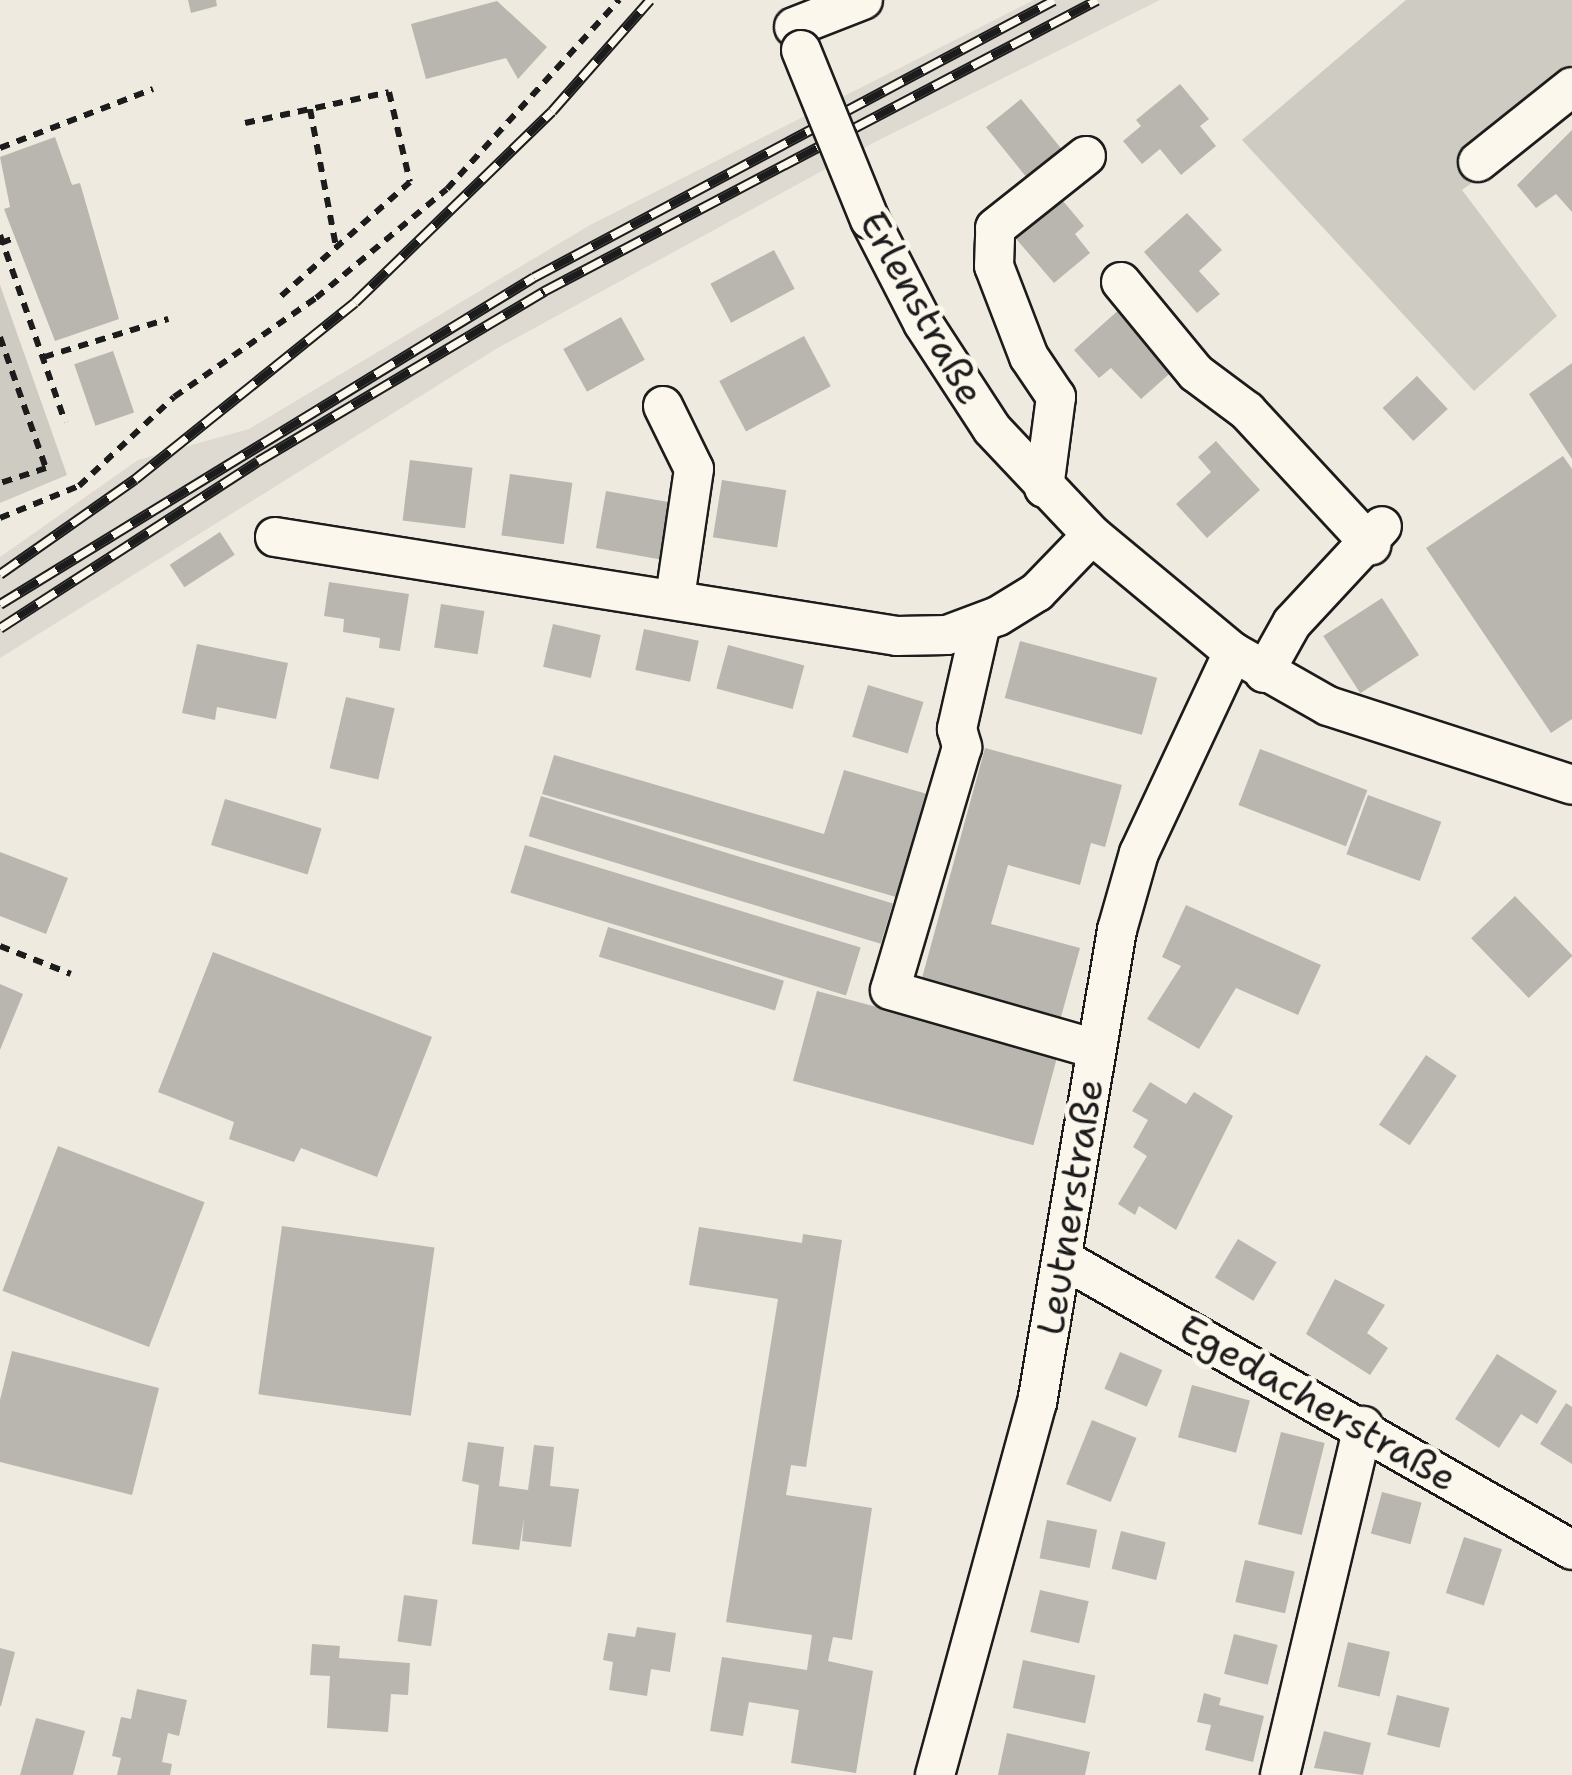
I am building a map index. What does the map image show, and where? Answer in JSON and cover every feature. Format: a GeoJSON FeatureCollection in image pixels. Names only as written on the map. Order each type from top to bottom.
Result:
{"type":"FeatureCollection","features":[{"type":"Feature","properties":{"kind":"street"},"geometry":{"type":"LineString","coordinates":[[794,26],[863,0]]}},
{"type":"Feature","properties":{"kind":"street","name":"Erlenstraße"},"geometry":{"type":"LineString","coordinates":[[794,26],[870,220],[956,376],[1044,488],[1092,535],[1249,662],[1392,731],[1572,785]]}},
{"type":"Feature","properties":{"kind":"street"},"geometry":{"type":"LineString","coordinates":[[1478,162],[1572,87]]}},
{"type":"Feature","properties":{"kind":"street"},"geometry":{"type":"LineString","coordinates":[[1044,488],[1056,398],[1029,357],[994,266],[995,228],[1086,156]]}},
{"type":"Feature","properties":{"kind":"street","name":"Leutnerstraße"},"geometry":{"type":"LineString","coordinates":[[935,1775],[1037,1403],[1096,1049],[1139,853],[1249,662],[1377,534],[1247,411],[1196,373],[1121,282]]}},
{"type":"Feature","properties":{"kind":"street"},"geometry":{"type":"LineString","coordinates":[[664,406],[694,469],[675,598]]}},
{"type":"Feature","properties":{"kind":"street"},"geometry":{"type":"LineString","coordinates":[[275,537],[897,636],[947,635],[981,623],[1036,592],[1092,535]]}},
{"type":"Feature","properties":{"kind":"street"},"geometry":{"type":"LineString","coordinates":[[981,623],[957,729],[962,747],[890,990],[1096,1049]]}},
{"type":"Feature","properties":{"kind":"street","name":"Egedacherstraße"},"geometry":{"type":"LineString","coordinates":[[1062,1259],[1364,1426],[1572,1550]]}},
{"type":"Feature","properties":{"kind":"street"},"geometry":{"type":"LineString","coordinates":[[1280,1775],[1364,1426]]}},
{"type":"Feature","properties":{"kind":"path"},"geometry":{"type":"LineString","coordinates":[[0,518],[80,486],[174,397],[316,298],[447,188],[619,0]]}},
{"type":"Feature","properties":{"kind":"path"},"geometry":{"type":"LineString","coordinates":[[0,148],[153,89]]}},
{"type":"Feature","properties":{"kind":"path"},"geometry":{"type":"LineString","coordinates":[[245,123],[389,92],[410,182],[280,296]]}},
{"type":"Feature","properties":{"kind":"path"},"geometry":{"type":"LineString","coordinates":[[310,109],[336,247]]}},
{"type":"Feature","properties":{"kind":"path"},"geometry":{"type":"LineString","coordinates":[[14,238],[1,240],[65,422]]}},
{"type":"Feature","properties":{"kind":"path"},"geometry":{"type":"LineString","coordinates":[[44,357],[168,318]]}},
{"type":"Feature","properties":{"kind":"path"},"geometry":{"type":"LineString","coordinates":[[0,337],[46,468],[0,483]]}},
{"type":"Feature","properties":{"kind":"path"},"geometry":{"type":"LineString","coordinates":[[0,946],[71,974]]}},
{"type":"Feature","properties":{"kind":"shaded area"},"geometry":{"type":"Polygon","coordinates":[[[1034,0],[1160,0],[875,142],[496,349],[0,658],[0,557],[138,460],[249,429],[590,225],[1034,0]]]}},
{"type":"Feature","properties":{"kind":"shaded area"},"geometry":{"type":"Polygon","coordinates":[[[1406,0],[1572,0],[1572,64],[1463,153],[1481,176],[1462,190],[1557,316],[1474,391],[1242,140],[1406,0]]]}},
{"type":"Feature","properties":{"kind":"shaded area"},"geometry":{"type":"Polygon","coordinates":[[[0,285],[67,475],[0,503],[0,285]]]}},
{"type":"Feature","properties":{"kind":"building"},"geometry":{"type":"Polygon","coordinates":[[[188,0],[216,0],[217,6],[191,13],[188,0]]]}},
{"type":"Feature","properties":{"kind":"building"},"geometry":{"type":"Polygon","coordinates":[[[497,1],[547,47],[518,79],[506,58],[426,79],[411,24],[497,1]]]}},
{"type":"Feature","properties":{"kind":"building"},"geometry":{"type":"Polygon","coordinates":[[[1180,84],[1209,119],[1200,126],[1216,146],[1181,175],[1160,149],[1142,164],[1123,141],[1141,126],[1136,120],[1180,84]]]}},
{"type":"Feature","properties":{"kind":"building"},"geometry":{"type":"Polygon","coordinates":[[[1021,99],[1063,151],[1028,179],[986,127],[1021,99]]]}},
{"type":"Feature","properties":{"kind":"building"},"geometry":{"type":"Polygon","coordinates":[[[1572,130],[1572,212],[1556,194],[1536,208],[1517,185],[1572,130]]]}},
{"type":"Feature","properties":{"kind":"building"},"geometry":{"type":"Polygon","coordinates":[[[55,137],[72,185],[80,183],[119,319],[55,341],[4,209],[10,207],[0,157],[55,137]]]}},
{"type":"Feature","properties":{"kind":"building"},"geometry":{"type":"Polygon","coordinates":[[[1058,195],[1084,226],[1075,234],[1090,253],[1054,283],[1012,234],[1058,195]]]}},
{"type":"Feature","properties":{"kind":"building"},"geometry":{"type":"Polygon","coordinates":[[[1187,213],[1222,250],[1199,271],[1220,294],[1197,313],[1144,252],[1187,213]]]}},
{"type":"Feature","properties":{"kind":"building"},"geometry":{"type":"Polygon","coordinates":[[[774,250],[795,289],[731,323],[710,284],[774,250]]]}},
{"type":"Feature","properties":{"kind":"building"},"geometry":{"type":"Polygon","coordinates":[[[1122,307],[1176,368],[1141,399],[1111,368],[1099,378],[1074,350],[1122,307]]]}},
{"type":"Feature","properties":{"kind":"building"},"geometry":{"type":"Polygon","coordinates":[[[621,317],[645,360],[587,392],[563,349],[621,317]]]}},
{"type":"Feature","properties":{"kind":"building"},"geometry":{"type":"Polygon","coordinates":[[[804,336],[831,386],[746,431],[719,381],[804,336]]]}},
{"type":"Feature","properties":{"kind":"building"},"geometry":{"type":"Polygon","coordinates":[[[113,351],[134,412],[95,426],[74,364],[113,351]]]}},
{"type":"Feature","properties":{"kind":"building"},"geometry":{"type":"Polygon","coordinates":[[[1572,363],[1572,459],[1529,394],[1572,363]]]}},
{"type":"Feature","properties":{"kind":"building"},"geometry":{"type":"Polygon","coordinates":[[[1417,376],[1448,409],[1413,441],[1383,408],[1417,376]]]}},
{"type":"Feature","properties":{"kind":"building"},"geometry":{"type":"Polygon","coordinates":[[[1216,441],[1260,490],[1207,538],[1176,504],[1211,472],[1198,457],[1216,441]]]}},
{"type":"Feature","properties":{"kind":"building"},"geometry":{"type":"Polygon","coordinates":[[[1563,456],[1572,469],[1572,719],[1551,733],[1426,548],[1563,456]]]}},
{"type":"Feature","properties":{"kind":"building"},"geometry":{"type":"Polygon","coordinates":[[[410,460],[473,468],[465,528],[403,521],[410,460]]]}},
{"type":"Feature","properties":{"kind":"building"},"geometry":{"type":"Polygon","coordinates":[[[510,474],[572,483],[564,544],[501,535],[510,474]]]}},
{"type":"Feature","properties":{"kind":"building"},"geometry":{"type":"Polygon","coordinates":[[[722,480],[786,490],[777,547],[713,537],[722,480]]]}},
{"type":"Feature","properties":{"kind":"building"},"geometry":{"type":"Polygon","coordinates":[[[606,491],[671,502],[661,560],[596,548],[606,491]]]}},
{"type":"Feature","properties":{"kind":"building"},"geometry":{"type":"Polygon","coordinates":[[[220,532],[235,555],[184,587],[170,565],[220,532]]]}},
{"type":"Feature","properties":{"kind":"building"},"geometry":{"type":"Polygon","coordinates":[[[329,582],[409,594],[400,651],[379,648],[380,638],[343,632],[344,619],[324,616],[329,582]]]}},
{"type":"Feature","properties":{"kind":"building"},"geometry":{"type":"Polygon","coordinates":[[[1382,598],[1419,655],[1360,693],[1323,636],[1382,598]]]}},
{"type":"Feature","properties":{"kind":"building"},"geometry":{"type":"Polygon","coordinates":[[[441,604],[484,611],[478,654],[434,647],[441,604]]]}},
{"type":"Feature","properties":{"kind":"building"},"geometry":{"type":"Polygon","coordinates":[[[553,624],[601,635],[591,678],[543,667],[553,624]]]}},
{"type":"Feature","properties":{"kind":"building"},"geometry":{"type":"Polygon","coordinates":[[[644,629],[699,641],[690,682],[635,670],[644,629]]]}},
{"type":"Feature","properties":{"kind":"building"},"geometry":{"type":"Polygon","coordinates":[[[1020,641],[1157,678],[1142,735],[1005,698],[1020,641]]]}},
{"type":"Feature","properties":{"kind":"building"},"geometry":{"type":"Polygon","coordinates":[[[197,644],[288,663],[276,719],[217,707],[215,720],[182,713],[197,644]]]}},
{"type":"Feature","properties":{"kind":"building"},"geometry":{"type":"Polygon","coordinates":[[[728,645],[804,665],[793,709],[716,688],[728,645]]]}},
{"type":"Feature","properties":{"kind":"building"},"geometry":{"type":"Polygon","coordinates":[[[868,685],[923,702],[908,754],[852,737],[868,685]]]}},
{"type":"Feature","properties":{"kind":"building"},"geometry":{"type":"Polygon","coordinates":[[[346,697],[395,708],[378,779],[330,768],[346,697]]]}},
{"type":"Feature","properties":{"kind":"building"},"geometry":{"type":"Polygon","coordinates":[[[985,748],[1122,785],[1105,847],[1091,843],[1080,885],[1008,865],[991,924],[1080,948],[1061,1017],[922,978],[985,748]]]}},
{"type":"Feature","properties":{"kind":"building"},"geometry":{"type":"Polygon","coordinates":[[[1260,749],[1367,790],[1346,846],[1238,805],[1260,749]]]}},
{"type":"Feature","properties":{"kind":"building"},"geometry":{"type":"Polygon","coordinates":[[[554,755],[824,834],[844,770],[934,796],[896,897],[542,794],[554,755]]]}},
{"type":"Feature","properties":{"kind":"building"},"geometry":{"type":"Polygon","coordinates":[[[1368,795],[1441,822],[1420,881],[1346,854],[1368,795]]]}},
{"type":"Feature","properties":{"kind":"building"},"geometry":{"type":"Polygon","coordinates":[[[541,796],[893,904],[881,944],[529,836],[541,796]]]}},
{"type":"Feature","properties":{"kind":"building"},"geometry":{"type":"Polygon","coordinates":[[[225,799],[322,829],[308,874],[211,845],[225,799]]]}},
{"type":"Feature","properties":{"kind":"building"},"geometry":{"type":"Polygon","coordinates":[[[525,845],[861,948],[846,995],[510,893],[525,845]]]}},
{"type":"Feature","properties":{"kind":"building"},"geometry":{"type":"Polygon","coordinates":[[[0,852],[68,878],[46,934],[0,916],[0,852]]]}},
{"type":"Feature","properties":{"kind":"building"},"geometry":{"type":"Polygon","coordinates":[[[1515,896],[1572,955],[1529,998],[1471,938],[1515,896]]]}},
{"type":"Feature","properties":{"kind":"building"},"geometry":{"type":"Polygon","coordinates":[[[1186,905],[1321,965],[1298,1015],[1236,988],[1199,1049],[1147,1019],[1181,966],[1162,957],[1186,905]]]}},
{"type":"Feature","properties":{"kind":"building"},"geometry":{"type":"Polygon","coordinates":[[[608,927],[784,981],[775,1010],[599,957],[608,927]]]}},
{"type":"Feature","properties":{"kind":"building"},"geometry":{"type":"Polygon","coordinates":[[[213,952],[432,1037],[377,1177],[301,1148],[294,1162],[229,1139],[234,1122],[158,1092],[213,952]]]}},
{"type":"Feature","properties":{"kind":"building"},"geometry":{"type":"Polygon","coordinates":[[[0,984],[23,994],[0,1050],[0,984]]]}},
{"type":"Feature","properties":{"kind":"building"},"geometry":{"type":"Polygon","coordinates":[[[817,991],[1058,1055],[1033,1145],[793,1081],[817,991]]]}},
{"type":"Feature","properties":{"kind":"building"},"geometry":{"type":"Polygon","coordinates":[[[1426,1055],[1457,1076],[1410,1145],[1379,1125],[1426,1055]]]}},
{"type":"Feature","properties":{"kind":"building"},"geometry":{"type":"Polygon","coordinates":[[[1150,1082],[1186,1104],[1194,1092],[1233,1116],[1176,1230],[1139,1206],[1135,1215],[1118,1204],[1147,1156],[1133,1147],[1148,1120],[1132,1111],[1150,1082]]]}},
{"type":"Feature","properties":{"kind":"building"},"geometry":{"type":"Polygon","coordinates":[[[58,1146],[205,1202],[149,1347],[2,1291],[58,1146]]]}},
{"type":"Feature","properties":{"kind":"building"},"geometry":{"type":"Polygon","coordinates":[[[282,1226],[435,1247],[411,1416],[258,1394],[282,1226]]]}},
{"type":"Feature","properties":{"kind":"building"},"geometry":{"type":"Polygon","coordinates":[[[699,1227],[802,1243],[803,1234],[842,1240],[806,1467],[791,1465],[786,1495],[872,1508],[852,1640],[833,1637],[828,1661],[873,1671],[856,1773],[791,1763],[799,1710],[749,1702],[743,1736],[710,1731],[722,1657],[807,1670],[812,1635],[726,1622],[778,1299],[689,1285],[699,1227]]]}},
{"type":"Feature","properties":{"kind":"building"},"geometry":{"type":"Polygon","coordinates":[[[1238,1239],[1277,1262],[1253,1301],[1215,1278],[1238,1239]]]}},
{"type":"Feature","properties":{"kind":"building"},"geometry":{"type":"Polygon","coordinates":[[[1335,1279],[1385,1305],[1367,1333],[1388,1348],[1370,1375],[1306,1334],[1335,1279]]]}},
{"type":"Feature","properties":{"kind":"building"},"geometry":{"type":"Polygon","coordinates":[[[12,1351],[159,1388],[132,1495],[0,1462],[0,1400],[12,1351]]]}},
{"type":"Feature","properties":{"kind":"building"},"geometry":{"type":"Polygon","coordinates":[[[1120,1352],[1162,1370],[1147,1407],[1104,1389],[1120,1352]]]}},
{"type":"Feature","properties":{"kind":"building"},"geometry":{"type":"Polygon","coordinates":[[[1497,1354],[1557,1391],[1537,1424],[1521,1414],[1499,1448],[1455,1419],[1497,1354]]]}},
{"type":"Feature","properties":{"kind":"building"},"geometry":{"type":"Polygon","coordinates":[[[1192,1385],[1250,1401],[1236,1453],[1178,1437],[1192,1385]]]}},
{"type":"Feature","properties":{"kind":"building"},"geometry":{"type":"Polygon","coordinates":[[[1566,1403],[1572,1407],[1572,1464],[1540,1444],[1566,1403]]]}},
{"type":"Feature","properties":{"kind":"building"},"geometry":{"type":"Polygon","coordinates":[[[1092,1420],[1137,1438],[1111,1502],[1066,1484],[1092,1420]]]}},
{"type":"Feature","properties":{"kind":"building"},"geometry":{"type":"Polygon","coordinates":[[[1281,1432],[1325,1443],[1302,1535],[1258,1524],[1281,1432]]]}},
{"type":"Feature","properties":{"kind":"building"},"geometry":{"type":"Polygon","coordinates":[[[468,1442],[504,1447],[499,1486],[528,1490],[534,1445],[554,1447],[550,1486],[579,1489],[571,1547],[522,1541],[524,1518],[519,1550],[472,1544],[479,1485],[462,1481],[468,1442]]]}},
{"type":"Feature","properties":{"kind":"building"},"geometry":{"type":"Polygon","coordinates":[[[1382,1492],[1422,1503],[1410,1544],[1371,1534],[1382,1492]]]}},
{"type":"Feature","properties":{"kind":"building"},"geometry":{"type":"Polygon","coordinates":[[[1047,1520],[1097,1530],[1090,1568],[1040,1558],[1047,1520]]]}},
{"type":"Feature","properties":{"kind":"building"},"geometry":{"type":"Polygon","coordinates":[[[1121,1531],[1166,1542],[1156,1580],[1112,1569],[1121,1531]]]}},
{"type":"Feature","properties":{"kind":"building"},"geometry":{"type":"Polygon","coordinates":[[[1464,1537],[1502,1549],[1484,1605],[1446,1593],[1464,1537]]]}},
{"type":"Feature","properties":{"kind":"building"},"geometry":{"type":"Polygon","coordinates":[[[1245,1560],[1295,1571],[1285,1613],[1235,1602],[1245,1560]]]}},
{"type":"Feature","properties":{"kind":"building"},"geometry":{"type":"Polygon","coordinates":[[[1040,1590],[1089,1601],[1079,1643],[1030,1632],[1040,1590]]]}},
{"type":"Feature","properties":{"kind":"building"},"geometry":{"type":"Polygon","coordinates":[[[404,1595],[438,1600],[431,1646],[397,1642],[404,1595]]]}},
{"type":"Feature","properties":{"kind":"building"},"geometry":{"type":"Polygon","coordinates":[[[637,1627],[676,1633],[670,1672],[651,1669],[647,1696],[609,1690],[613,1662],[603,1660],[608,1633],[635,1637],[637,1627]]]}},
{"type":"Feature","properties":{"kind":"building"},"geometry":{"type":"Polygon","coordinates":[[[1234,1634],[1278,1645],[1268,1685],[1224,1674],[1234,1634]]]}},
{"type":"Feature","properties":{"kind":"building"},"geometry":{"type":"Polygon","coordinates":[[[1348,1642],[1390,1652],[1380,1696],[1338,1687],[1348,1642]]]}},
{"type":"Feature","properties":{"kind":"building"},"geometry":{"type":"Polygon","coordinates":[[[312,1644],[340,1646],[339,1658],[410,1663],[408,1695],[391,1694],[388,1732],[327,1728],[330,1676],[310,1675],[312,1644]]]}},
{"type":"Feature","properties":{"kind":"building"},"geometry":{"type":"Polygon","coordinates":[[[0,1648],[15,1652],[1,1706],[0,1706],[0,1648]]]}},
{"type":"Feature","properties":{"kind":"building"},"geometry":{"type":"Polygon","coordinates":[[[1023,1660],[1095,1675],[1085,1723],[1013,1708],[1023,1660]]]}},
{"type":"Feature","properties":{"kind":"building"},"geometry":{"type":"Polygon","coordinates":[[[137,1689],[187,1700],[179,1736],[168,1733],[162,1762],[172,1764],[170,1775],[117,1775],[121,1758],[112,1756],[121,1717],[131,1719],[137,1689]]]}},
{"type":"Feature","properties":{"kind":"building"},"geometry":{"type":"Polygon","coordinates":[[[1204,1693],[1221,1698],[1219,1705],[1264,1716],[1253,1762],[1205,1750],[1211,1725],[1197,1722],[1204,1693]]]}},
{"type":"Feature","properties":{"kind":"building"},"geometry":{"type":"Polygon","coordinates":[[[1397,1695],[1449,1708],[1439,1748],[1387,1735],[1397,1695]]]}},
{"type":"Feature","properties":{"kind":"building"},"geometry":{"type":"Polygon","coordinates":[[[36,1718],[85,1731],[73,1775],[20,1775],[36,1718]]]}},
{"type":"Feature","properties":{"kind":"building"},"geometry":{"type":"Polygon","coordinates":[[[1324,1731],[1371,1743],[1363,1775],[1314,1768],[1324,1731]]]}},
{"type":"Feature","properties":{"kind":"building"},"geometry":{"type":"Polygon","coordinates":[[[1007,1733],[1090,1752],[1085,1775],[998,1775],[1007,1733]]]}},
{"type":"Feature","properties":{"kind":"railway"},"geometry":{"type":"LineString","coordinates":[[0,574],[135,479],[355,302],[552,111],[650,0]]}},
{"type":"Feature","properties":{"kind":"railway"},"geometry":{"type":"LineString","coordinates":[[0,604],[534,277],[1054,0]]}},
{"type":"Feature","properties":{"kind":"railway"},"geometry":{"type":"LineString","coordinates":[[0,628],[258,461],[544,291],[1097,0]]}}]}
